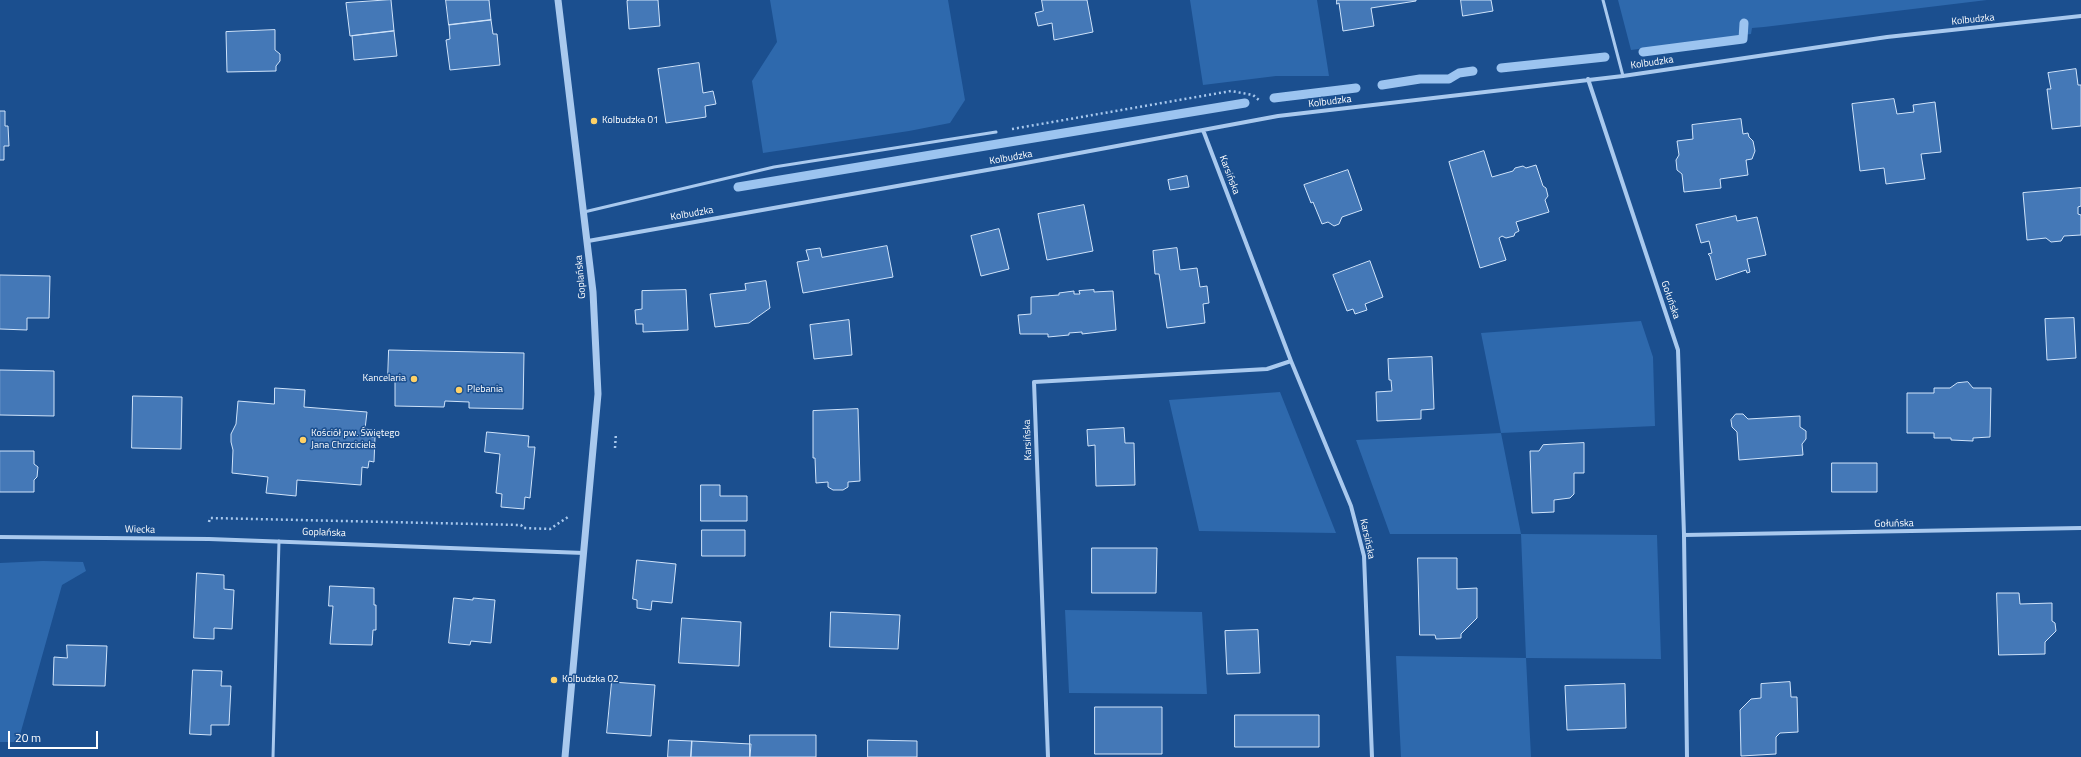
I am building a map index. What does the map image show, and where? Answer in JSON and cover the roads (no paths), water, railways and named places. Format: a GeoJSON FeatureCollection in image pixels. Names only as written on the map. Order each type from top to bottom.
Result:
{"type":"FeatureCollection","features":[{"type":"Feature","properties":{"kind":"street","name":"Goplańska"},"geometry":{"type":"LineString","coordinates":[[558,0],[588,241],[593,292],[598,394],[565,757]]}},
{"type":"Feature","properties":{"kind":"street","name":"Kolbudzka"},"geometry":{"type":"LineString","coordinates":[[588,241],[1004,167],[1278,116],[1623,76],[1887,38],[2081,16]]}},
{"type":"Feature","properties":{"kind":"street","name":"Gołuńska"},"geometry":{"type":"LineString","coordinates":[[1588,79],[1678,350],[1684,535],[1687,757]]}},
{"type":"Feature","properties":{"kind":"street","name":"Karsińska"},"geometry":{"type":"LineString","coordinates":[[1203,130],[1291,361],[1351,506],[1364,556],[1372,757]]}},
{"type":"Feature","properties":{"kind":"street","name":"Karsińska"},"geometry":{"type":"LineString","coordinates":[[1048,757],[1034,382],[1267,368],[1291,361]]}},
{"type":"Feature","properties":{"kind":"street","name":"Gołuńska"},"geometry":{"type":"LineString","coordinates":[[1684,535],[2081,528]]}},
{"type":"Feature","properties":{"kind":"street","name":"Wiecka"},"geometry":{"type":"LineString","coordinates":[[0,536],[279,541]]}},
{"type":"Feature","properties":{"kind":"street","name":"Goplańska"},"geometry":{"type":"LineString","coordinates":[[279,541],[584,553]]}},
{"type":"Feature","properties":{"kind":"lane"},"geometry":{"type":"LineString","coordinates":[[1603,0],[1623,76]]}},
{"type":"Feature","properties":{"kind":"lane"},"geometry":{"type":"LineString","coordinates":[[584,212],[774,168],[996,132]]}},
{"type":"Feature","properties":{"kind":"lane"},"geometry":{"type":"LineString","coordinates":[[273,757],[279,541]]}},
{"type":"Feature","properties":{"kind":"waterway"},"geometry":{"type":"LineString","coordinates":[[1643,52],[1743,39],[1744,23]]}},
{"type":"Feature","properties":{"kind":"waterway"},"geometry":{"type":"LineString","coordinates":[[1501,68],[1605,57]]}},
{"type":"Feature","properties":{"kind":"waterway"},"geometry":{"type":"LineString","coordinates":[[1382,85],[1420,79],[1449,79],[1459,73],[1473,71]]}},
{"type":"Feature","properties":{"kind":"waterway"},"geometry":{"type":"LineString","coordinates":[[1274,98],[1356,88]]}},
{"type":"Feature","properties":{"kind":"waterway"},"geometry":{"type":"LineString","coordinates":[[738,187],[1245,103]]}},
{"type":"Feature","properties":{"kind":"place","name":"Kolbudzka 01"},"geometry":{"type":"Point","coordinates":[594,121]}},
{"type":"Feature","properties":{"kind":"place","name":"Kancelaria"},"geometry":{"type":"Point","coordinates":[414,379]}},
{"type":"Feature","properties":{"kind":"place","name":"Plebania"},"geometry":{"type":"Point","coordinates":[459,390]}},
{"type":"Feature","properties":{"kind":"place","name":"Kościół pw. Świętego Jana Chrzciciela"},"geometry":{"type":"Point","coordinates":[303,440]}},
{"type":"Feature","properties":{"kind":"place","name":"Kolbudzka 02"},"geometry":{"type":"Point","coordinates":[554,680]}}]}
